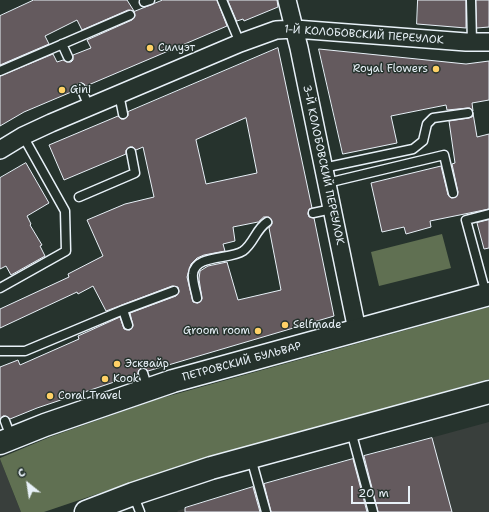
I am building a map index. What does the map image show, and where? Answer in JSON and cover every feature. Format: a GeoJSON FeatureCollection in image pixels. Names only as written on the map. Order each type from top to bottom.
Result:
{"type":"FeatureCollection","features":[{"type":"Feature","properties":{"kind":"main road","name":"ПЕТРОВСКИЙ БУЛЬВАР"},"geometry":{"type":"LineString","coordinates":[[5,434],[45,425],[145,381],[173,381],[488,295]]}},
{"type":"Feature","properties":{"kind":"main road"},"geometry":{"type":"LineString","coordinates":[[86,512],[137,503],[204,470],[489,392]]}},
{"type":"Feature","properties":{"kind":"street","name":"3-Й КОЛОБОВСКИЙ ПЕРЕУЛОК"},"geometry":{"type":"LineString","coordinates":[[287,0],[295,29],[357,330]]}},
{"type":"Feature","properties":{"kind":"street","name":"1-Й КОЛОБОВСКИЙ ПЕРЕУЛОК"},"geometry":{"type":"LineString","coordinates":[[0,150],[23,136],[89,107],[240,43],[276,30],[295,29],[489,42]]}},
{"type":"Feature","properties":{"kind":"lane"},"geometry":{"type":"LineString","coordinates":[[222,0],[240,43]]}},
{"type":"Feature","properties":{"kind":"lane"},"geometry":{"type":"LineString","coordinates":[[471,0],[472,42]]}},
{"type":"Feature","properties":{"kind":"lane"},"geometry":{"type":"LineString","coordinates":[[0,71],[130,15]]}},
{"type":"Feature","properties":{"kind":"lane"},"geometry":{"type":"LineString","coordinates":[[62,44],[68,58]]}},
{"type":"Feature","properties":{"kind":"lane"},"geometry":{"type":"LineString","coordinates":[[81,88],[89,107]]}},
{"type":"Feature","properties":{"kind":"lane"},"geometry":{"type":"LineString","coordinates":[[119,94],[123,114]]}},
{"type":"Feature","properties":{"kind":"lane"},"geometry":{"type":"LineString","coordinates":[[325,175],[413,149],[423,141],[427,124],[434,118],[468,113]]}},
{"type":"Feature","properties":{"kind":"lane"},"geometry":{"type":"LineString","coordinates":[[0,288],[66,251],[65,211],[23,136]]}},
{"type":"Feature","properties":{"kind":"lane"},"geometry":{"type":"LineString","coordinates":[[79,197],[135,173],[131,152]]}},
{"type":"Feature","properties":{"kind":"lane"},"geometry":{"type":"LineString","coordinates":[[325,175],[444,156],[453,193]]}},
{"type":"Feature","properties":{"kind":"lane"},"geometry":{"type":"LineString","coordinates":[[313,213],[332,209]]}},
{"type":"Feature","properties":{"kind":"lane"},"geometry":{"type":"LineString","coordinates":[[488,295],[466,220],[489,214]]}},
{"type":"Feature","properties":{"kind":"lane"},"geometry":{"type":"LineString","coordinates":[[198,298],[192,276],[197,265],[205,260],[237,254],[244,250],[250,245],[260,228],[267,222]]}},
{"type":"Feature","properties":{"kind":"lane"},"geometry":{"type":"LineString","coordinates":[[0,351],[25,351],[174,290]]}},
{"type":"Feature","properties":{"kind":"lane"},"geometry":{"type":"LineString","coordinates":[[123,310],[128,325]]}},
{"type":"Feature","properties":{"kind":"lane"},"geometry":{"type":"LineString","coordinates":[[351,431],[374,512]]}},
{"type":"Feature","properties":{"kind":"lane"},"geometry":{"type":"LineString","coordinates":[[251,458],[266,512]]}},
{"type":"Feature","properties":{"kind":"shaded area"},"geometry":{"type":"Polygon","coordinates":[[[489,422],[489,512],[177,511],[266,483],[489,422]]]}},
{"type":"Feature","properties":{"kind":"shaded area"},"geometry":{"type":"Polygon","coordinates":[[[0,459],[15,497],[21,512],[0,512],[0,459]]]}},
{"type":"Feature","properties":{"kind":"green space"},"geometry":{"type":"Polygon","coordinates":[[[442,234],[451,268],[379,286],[371,252],[442,234]]]}},
{"type":"Feature","properties":{"kind":"green space"},"geometry":{"type":"Polygon","coordinates":[[[489,307],[489,379],[174,468],[44,512],[21,512],[0,459],[50,437],[158,399],[489,307]]]}},
{"type":"Feature","properties":{"kind":"building"},"geometry":{"type":"Polygon","coordinates":[[[34,0],[127,0],[134,11],[128,10],[82,30],[77,20],[45,36],[49,44],[0,65],[0,16],[34,0]]]}},
{"type":"Feature","properties":{"kind":"building"},"geometry":{"type":"Polygon","coordinates":[[[163,0],[217,0],[227,26],[86,86],[79,83],[76,90],[24,112],[0,126],[0,76],[53,54],[57,62],[63,60],[71,62],[73,60],[73,55],[91,48],[87,40],[132,20],[135,16],[134,12],[163,0]]]}},
{"type":"Feature","properties":{"kind":"building"},"geometry":{"type":"Polygon","coordinates":[[[228,0],[277,0],[278,7],[244,21],[243,19],[237,21],[228,0]]]}},
{"type":"Feature","properties":{"kind":"building"},"geometry":{"type":"Polygon","coordinates":[[[418,0],[466,0],[466,28],[417,24],[418,0]]]}},
{"type":"Feature","properties":{"kind":"building"},"geometry":{"type":"Polygon","coordinates":[[[476,0],[489,0],[489,27],[477,28],[476,0]]]}},
{"type":"Feature","properties":{"kind":"building"},"geometry":{"type":"Polygon","coordinates":[[[278,48],[312,208],[309,209],[308,214],[309,217],[314,218],[334,316],[148,371],[145,368],[141,368],[138,374],[37,408],[10,419],[3,416],[0,419],[0,367],[18,360],[20,365],[79,339],[78,336],[120,317],[124,329],[130,330],[133,326],[130,313],[176,296],[179,292],[178,287],[172,286],[106,311],[93,286],[0,328],[0,309],[69,277],[68,274],[103,256],[87,220],[125,204],[154,197],[143,147],[136,150],[133,147],[130,147],[126,150],[126,154],[64,180],[49,145],[118,116],[121,119],[124,119],[128,116],[128,112],[278,48]],[[246,118],[196,140],[206,184],[257,173],[246,118]],[[264,217],[258,222],[233,227],[235,241],[223,244],[225,251],[204,255],[197,258],[191,264],[187,277],[193,302],[198,303],[202,299],[199,279],[200,271],[208,266],[227,262],[238,300],[281,290],[269,228],[272,221],[269,217],[264,217]]]}},
{"type":"Feature","properties":{"kind":"building"},"geometry":{"type":"Polygon","coordinates":[[[319,49],[466,64],[489,61],[489,100],[472,103],[473,111],[470,108],[447,110],[446,105],[391,116],[397,143],[343,154],[319,49]]]}},
{"type":"Feature","properties":{"kind":"building"},"geometry":{"type":"Polygon","coordinates":[[[473,113],[477,137],[489,134],[489,209],[430,221],[431,227],[406,234],[404,227],[382,232],[371,183],[441,166],[448,195],[451,198],[456,197],[458,192],[452,164],[455,163],[449,121],[472,117],[473,113]]]}},
{"type":"Feature","properties":{"kind":"building"},"geometry":{"type":"Polygon","coordinates":[[[26,163],[49,203],[27,216],[31,224],[30,225],[42,245],[40,246],[45,256],[11,275],[6,266],[0,269],[0,178],[26,163]]]}},
{"type":"Feature","properties":{"kind":"building"},"geometry":{"type":"Polygon","coordinates":[[[489,220],[489,248],[484,249],[477,223],[489,220]]]}},
{"type":"Feature","properties":{"kind":"building"},"geometry":{"type":"Polygon","coordinates":[[[432,438],[452,512],[378,512],[364,456],[432,438]]]}},
{"type":"Feature","properties":{"kind":"building"},"geometry":{"type":"Polygon","coordinates":[[[353,459],[367,512],[271,512],[264,484],[353,459]]]}},
{"type":"Feature","properties":{"kind":"building"},"geometry":{"type":"Polygon","coordinates":[[[253,487],[260,512],[185,512],[185,508],[253,487]]]}},
{"type":"Feature","properties":{"kind":"place","name":"Силуэт"},"geometry":{"type":"Point","coordinates":[150,48]}},
{"type":"Feature","properties":{"kind":"place","name":"Royal Flowers"},"geometry":{"type":"Point","coordinates":[436,69]}},
{"type":"Feature","properties":{"kind":"place","name":"Gini"},"geometry":{"type":"Point","coordinates":[62,90]}},
{"type":"Feature","properties":{"kind":"place","name":"Selfmade"},"geometry":{"type":"Point","coordinates":[285,325]}},
{"type":"Feature","properties":{"kind":"place","name":"Groom room"},"geometry":{"type":"Point","coordinates":[258,331]}},
{"type":"Feature","properties":{"kind":"place","name":"Эсквайр"},"geometry":{"type":"Point","coordinates":[117,364]}},
{"type":"Feature","properties":{"kind":"place","name":"Kook"},"geometry":{"type":"Point","coordinates":[105,379]}},
{"type":"Feature","properties":{"kind":"place","name":"Coral Travel"},"geometry":{"type":"Point","coordinates":[50,396]}}]}
